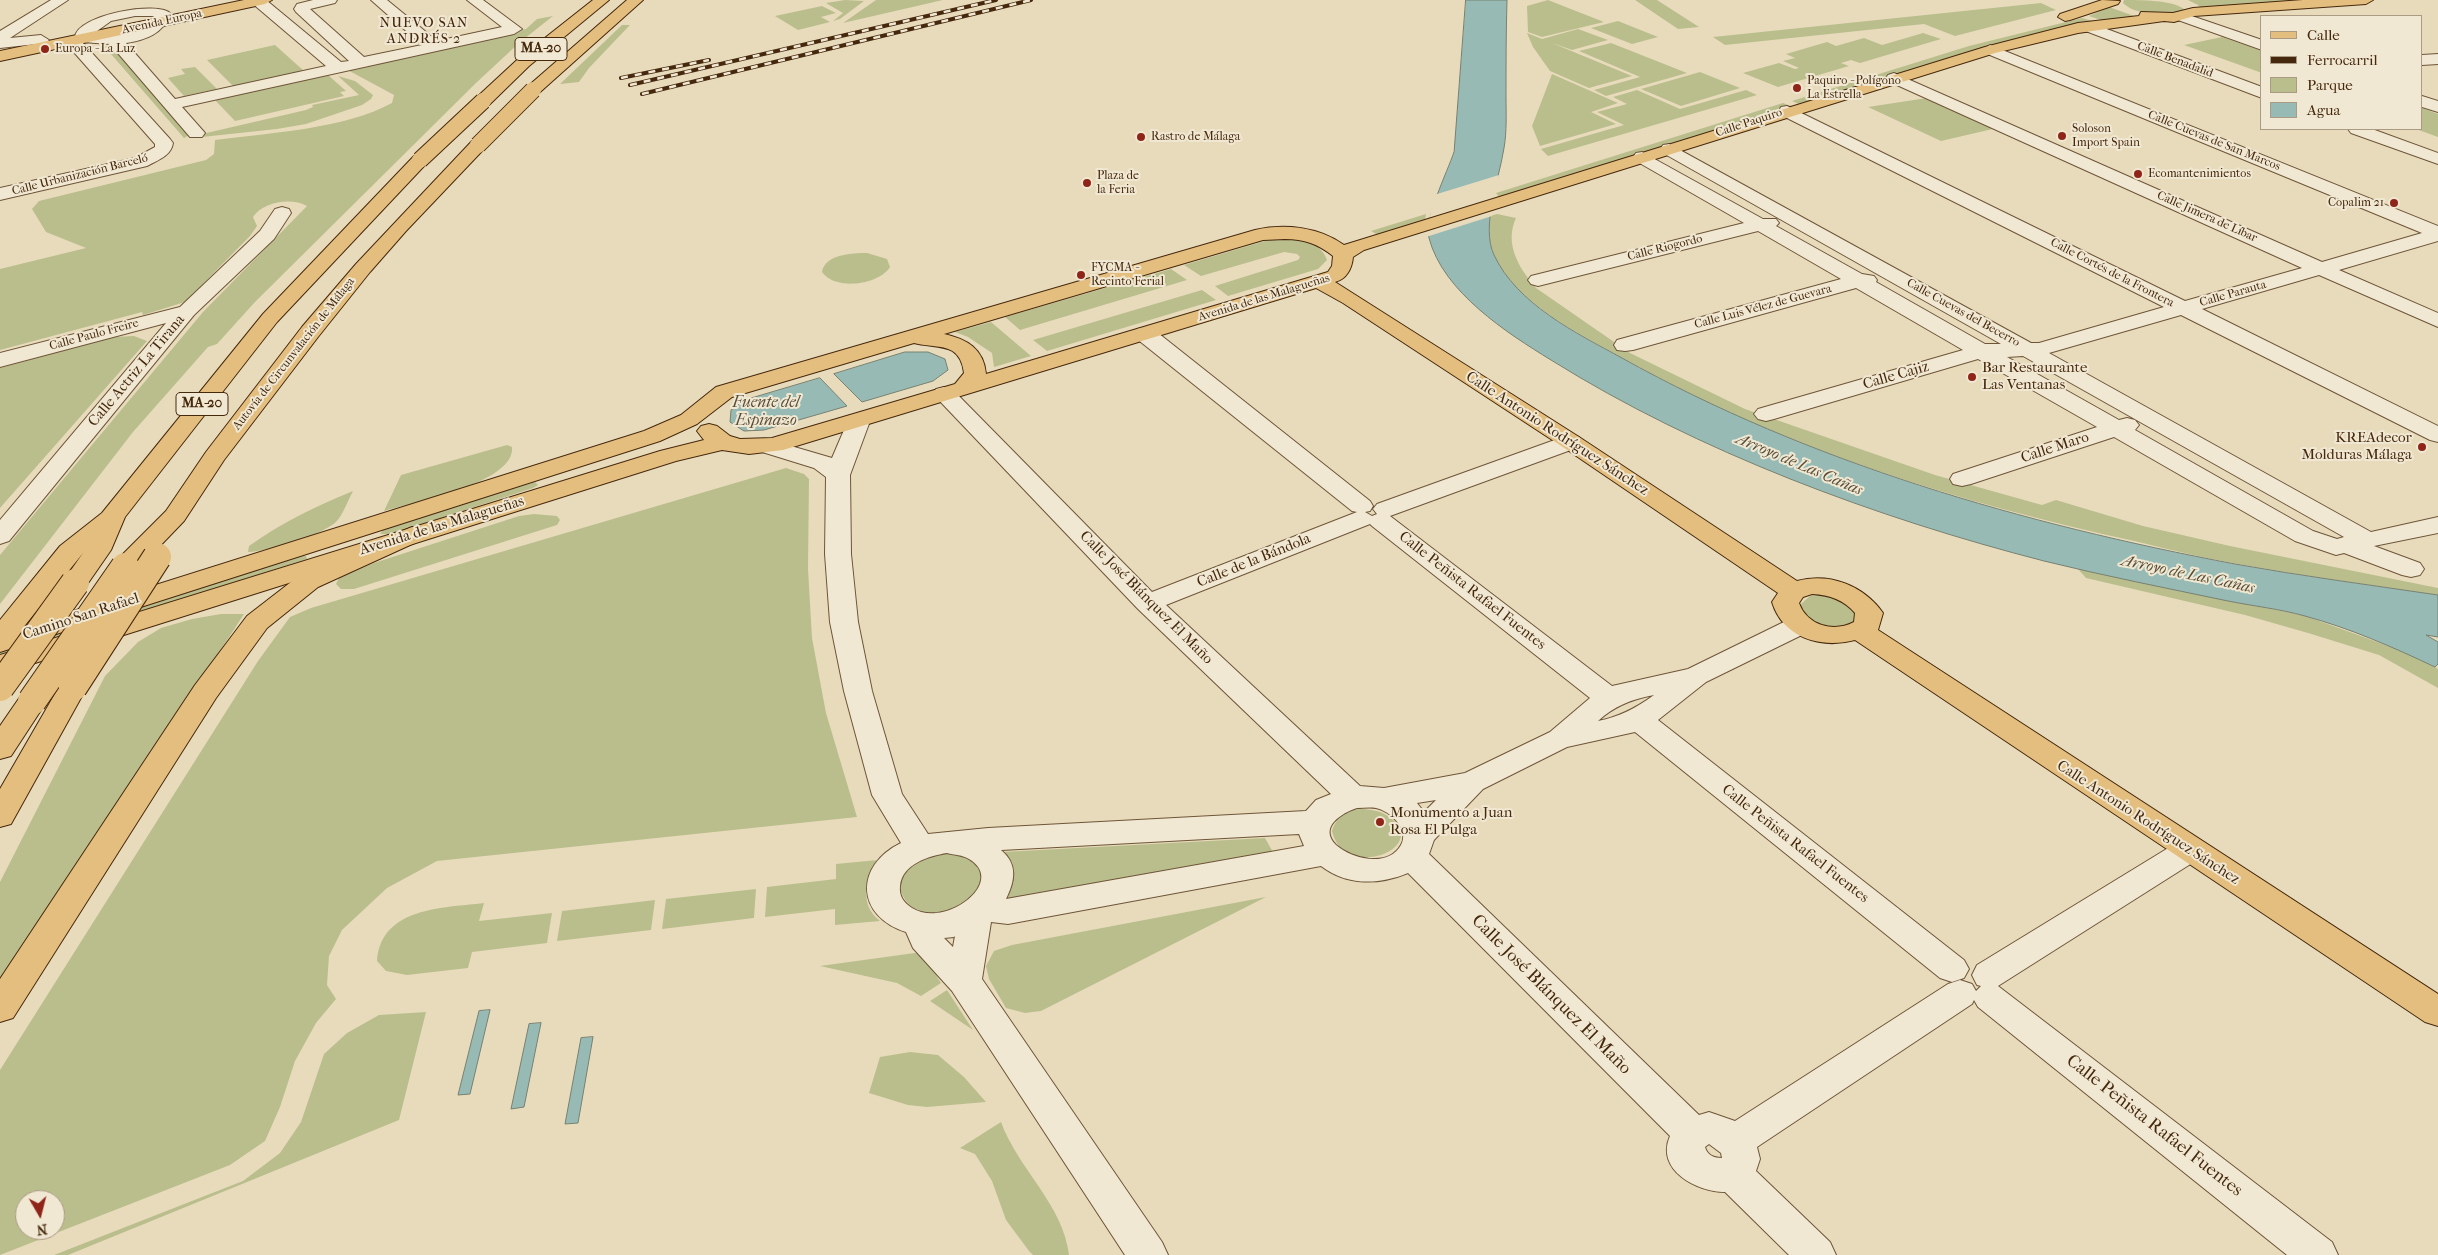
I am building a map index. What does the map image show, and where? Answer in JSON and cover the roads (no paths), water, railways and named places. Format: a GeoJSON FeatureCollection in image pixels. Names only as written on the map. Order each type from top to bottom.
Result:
{"type":"FeatureCollection","features":[{"type":"Feature","properties":{"kind":"main road","name":"Avenida Europa"},"geometry":{"type":"LineString","coordinates":[[0,56],[81,36],[162,12],[235,0]]}},
{"type":"Feature","properties":{"kind":"main road","name":"MA-20"},"geometry":{"type":"LineString","coordinates":[[0,687],[98,550],[113,516],[270,318],[420,160],[524,63],[602,0]]}},
{"type":"Feature","properties":{"kind":"main road","name":"Autovía de Circunvalación de Málaga"},"geometry":{"type":"LineString","coordinates":[[0,749],[125,567],[175,516],[214,457],[310,332],[399,226],[533,90],[636,0]]}},
{"type":"Feature","properties":{"kind":"main road"},"geometry":{"type":"LineString","coordinates":[[2113,0],[2118,6],[2128,11],[2163,18],[2188,14],[2366,0]]}},
{"type":"Feature","properties":{"kind":"main road","name":"Calle Paquiro"},"geometry":{"type":"LineString","coordinates":[[1301,233],[1327,234],[1349,232],[1423,216],[1965,44],[2077,14],[2113,0]]}},
{"type":"Feature","properties":{"kind":"main road"},"geometry":{"type":"LineString","coordinates":[[2178,0],[2192,8],[2188,14]]}},
{"type":"Feature","properties":{"kind":"main road","name":"Avenida Europa"},"geometry":{"type":"LineString","coordinates":[[162,12],[261,1]]}},
{"type":"Feature","properties":{"kind":"main road","name":"Calle Paquiro"},"geometry":{"type":"LineString","coordinates":[[1500,193],[1642,157],[1990,50],[2088,27],[2163,18]]}},
{"type":"Feature","properties":{"kind":"main road","name":"Avenida Europa"},"geometry":{"type":"LineString","coordinates":[[0,48],[41,40],[81,36]]}},
{"type":"Feature","properties":{"kind":"main road","name":"Calle Paquiro"},"geometry":{"type":"LineString","coordinates":[[1342,254],[1423,216]]}},
{"type":"Feature","properties":{"kind":"main road","name":"Avenida de las Malagueñas"},"geometry":{"type":"LineString","coordinates":[[1301,233],[1328,241],[1342,254],[1342,267],[1335,276],[858,421],[766,446],[740,447],[724,442],[668,456],[412,535],[162,602],[652,436],[682,424],[700,412],[708,402],[724,392],[907,337],[1262,234],[1301,233]]}},
{"type":"Feature","properties":{"kind":"main road","name":"Calle Antonio Rodríguez Sánchez"},"geometry":{"type":"LineString","coordinates":[[1318,281],[1350,299],[1571,442],[1794,591]]}},
{"type":"Feature","properties":{"kind":"main road","name":"Avenida de las Malagueñas"},"geometry":{"type":"LineString","coordinates":[[907,337],[933,338],[948,342],[970,352],[975,361],[975,374],[954,391]]}},
{"type":"Feature","properties":{"kind":"main road"},"geometry":{"type":"LineString","coordinates":[[700,412],[712,434],[724,442]]}},
{"type":"Feature","properties":{"kind":"main road"},"geometry":{"type":"LineString","coordinates":[[0,638],[69,551],[113,516]]}},
{"type":"Feature","properties":{"kind":"main road"},"geometry":{"type":"LineString","coordinates":[[0,816],[73,687],[157,557],[175,516]]}},
{"type":"Feature","properties":{"kind":"main road"},"geometry":{"type":"LineString","coordinates":[[0,1008],[205,692],[257,622],[309,581],[412,535]]}},
{"type":"Feature","properties":{"kind":"main road"},"geometry":{"type":"LineString","coordinates":[[1810,586],[1824,586],[1854,596],[1864,604],[1870,618],[1867,626],[1860,632],[1848,635],[1814,632],[1800,625],[1786,610],[1785,602],[1787,597],[1794,591],[1810,586]]}},
{"type":"Feature","properties":{"kind":"main road","name":"Camino San Rafael"},"geometry":{"type":"LineString","coordinates":[[0,642],[162,602]]}},
{"type":"Feature","properties":{"kind":"main road","name":"Camino San Rafael"},"geometry":{"type":"LineString","coordinates":[[0,666],[162,602]]}},
{"type":"Feature","properties":{"kind":"main road","name":"Calle Antonio Rodríguez Sánchez"},"geometry":{"type":"LineString","coordinates":[[1860,632],[2438,1012]]}},
{"type":"Feature","properties":{"kind":"street"},"geometry":{"type":"LineString","coordinates":[[0,37],[61,0]]}},
{"type":"Feature","properties":{"kind":"street"},"geometry":{"type":"LineString","coordinates":[[81,36],[134,0]]}},
{"type":"Feature","properties":{"kind":"street"},"geometry":{"type":"LineString","coordinates":[[330,0],[302,7],[301,9],[360,62]]}},
{"type":"Feature","properties":{"kind":"street"},"geometry":{"type":"LineString","coordinates":[[378,0],[433,46]]}},
{"type":"Feature","properties":{"kind":"street"},"geometry":{"type":"LineString","coordinates":[[392,0],[448,43]]}},
{"type":"Feature","properties":{"kind":"street"},"geometry":{"type":"LineString","coordinates":[[173,104],[514,29],[474,0]]}},
{"type":"Feature","properties":{"kind":"street"},"geometry":{"type":"LineString","coordinates":[[261,1],[337,67]]}},
{"type":"Feature","properties":{"kind":"street"},"geometry":{"type":"LineString","coordinates":[[106,18],[135,12],[162,12]]}},
{"type":"Feature","properties":{"kind":"street"},"geometry":{"type":"LineString","coordinates":[[81,36],[115,40],[140,35],[162,12]]}},
{"type":"Feature","properties":{"kind":"street"},"geometry":{"type":"LineString","coordinates":[[2188,14],[2260,44]]}},
{"type":"Feature","properties":{"kind":"street","name":"Calle Benadalid"},"geometry":{"type":"LineString","coordinates":[[2088,27],[2260,92]]}},
{"type":"Feature","properties":{"kind":"street","name":"Calle Urbanización Barceló"},"geometry":{"type":"LineString","coordinates":[[0,194],[141,162],[163,150],[164,143],[81,36]]}},
{"type":"Feature","properties":{"kind":"street"},"geometry":{"type":"LineString","coordinates":[[0,43],[41,40]]}},
{"type":"Feature","properties":{"kind":"street"},"geometry":{"type":"LineString","coordinates":[[115,40],[196,132]]}},
{"type":"Feature","properties":{"kind":"street","name":"Calle Cuevas de San Marcos"},"geometry":{"type":"LineString","coordinates":[[1990,50],[2438,234]]}},
{"type":"Feature","properties":{"kind":"street"},"geometry":{"type":"LineString","coordinates":[[2423,60],[2438,59]]}},
{"type":"Feature","properties":{"kind":"street","name":"Calle Jimera de Líbar"},"geometry":{"type":"LineString","coordinates":[[1894,78],[2438,321]]}},
{"type":"Feature","properties":{"kind":"street"},"geometry":{"type":"LineString","coordinates":[[2423,101],[2438,107]]}},
{"type":"Feature","properties":{"kind":"street","name":"Calle Cortés de la Frontera"},"geometry":{"type":"LineString","coordinates":[[1787,111],[2438,434]]}},
{"type":"Feature","properties":{"kind":"street"},"geometry":{"type":"LineString","coordinates":[[2360,130],[2438,160]]}},
{"type":"Feature","properties":{"kind":"street","name":"Calle Cuevas del Becerro"},"geometry":{"type":"LineString","coordinates":[[1669,149],[2148,418],[2357,542],[2411,569]]}},
{"type":"Feature","properties":{"kind":"street","name":"Calle Cuevas del Becerro"},"geometry":{"type":"LineString","coordinates":[[1642,157],[2304,536],[2336,547],[2357,542]]}},
{"type":"Feature","properties":{"kind":"street","name":"Calle Actriz La Tirana"},"geometry":{"type":"LineString","coordinates":[[0,536],[187,310],[267,235],[282,213]]}},
{"type":"Feature","properties":{"kind":"street","name":"Calle Riogordo"},"geometry":{"type":"LineString","coordinates":[[1538,280],[1792,218]]}},
{"type":"Feature","properties":{"kind":"street","name":"Calle Parauta"},"geometry":{"type":"LineString","coordinates":[[2027,349],[2040,349],[2183,309],[2438,234]]}},
{"type":"Feature","properties":{"kind":"street","name":"Calle Luis Vélez de Guevara"},"geometry":{"type":"LineString","coordinates":[[1625,345],[1858,281],[1902,279]]}},
{"type":"Feature","properties":{"kind":"street","name":"Calle Paulo Freire"},"geometry":{"type":"LineString","coordinates":[[0,360],[187,310]]}},
{"type":"Feature","properties":{"kind":"street","name":"Calle Peñista Rafael Fuentes"},"geometry":{"type":"LineString","coordinates":[[1145,334],[1610,699]]}},
{"type":"Feature","properties":{"kind":"street","name":"Calle Cajiz"},"geometry":{"type":"LineString","coordinates":[[1766,414],[1981,352],[2027,349]]}},
{"type":"Feature","properties":{"kind":"street","name":"Calle José Blánquez El Maño"},"geometry":{"type":"LineString","coordinates":[[954,391],[1148,603],[1353,797]]}},
{"type":"Feature","properties":{"kind":"street","name":"Calle Maro"},"geometry":{"type":"LineString","coordinates":[[1962,479],[2148,418]]}},
{"type":"Feature","properties":{"kind":"street"},"geometry":{"type":"LineString","coordinates":[[858,421],[838,474],[838,554],[844,622],[858,691],[887,795],[919,847]]}},
{"type":"Feature","properties":{"kind":"street","name":"Calle de la Bándola"},"geometry":{"type":"LineString","coordinates":[[1148,603],[1372,513],[1571,442]]}},
{"type":"Feature","properties":{"kind":"street"},"geometry":{"type":"LineString","coordinates":[[766,446],[823,463],[838,474]]}},
{"type":"Feature","properties":{"kind":"street"},"geometry":{"type":"LineString","coordinates":[[2357,542],[2438,525]]}},
{"type":"Feature","properties":{"kind":"street"},"geometry":{"type":"LineString","coordinates":[[1472,782],[1400,864],[1385,870],[1369,871],[1344,866],[1324,854],[1316,843],[1314,833],[1315,822],[1329,806],[1353,797],[1384,799],[1472,782],[1559,740],[1623,726],[1650,712],[1696,676],[1800,625]]}},
{"type":"Feature","properties":{"kind":"street"},"geometry":{"type":"LineString","coordinates":[[1559,740],[1597,706],[1623,692],[1696,676]]}},
{"type":"Feature","properties":{"kind":"street","name":"Calle Peñista Rafael Fuentes"},"geometry":{"type":"LineString","coordinates":[[1637,719],[2318,1255]]}},
{"type":"Feature","properties":{"kind":"street"},"geometry":{"type":"LineString","coordinates":[[1384,799],[1409,813],[1416,823],[1415,845]]}},
{"type":"Feature","properties":{"kind":"street"},"geometry":{"type":"LineString","coordinates":[[961,843],[977,848],[990,857],[997,869],[999,882],[994,896],[979,911],[958,922],[939,926],[920,924],[895,914],[887,903],[883,891],[885,878],[892,866],[904,855],[919,847],[947,842],[961,843],[988,839],[1315,822]]}},
{"type":"Feature","properties":{"kind":"street","name":"Calle José Blánquez El Maño"},"geometry":{"type":"LineString","coordinates":[[1415,845],[1692,1134],[1685,1143],[1690,1163],[1709,1174],[1719,1176],[1734,1157]]}},
{"type":"Feature","properties":{"kind":"street"},"geometry":{"type":"LineString","coordinates":[[1816,1255],[1734,1157],[1973,984],[2189,850]]}},
{"type":"Feature","properties":{"kind":"street"},"geometry":{"type":"LineString","coordinates":[[979,911],[1008,912],[1324,854]]}},
{"type":"Feature","properties":{"kind":"street"},"geometry":{"type":"LineString","coordinates":[[964,981],[979,911]]}},
{"type":"Feature","properties":{"kind":"street"},"geometry":{"type":"LineString","coordinates":[[920,924],[925,939],[964,981],[1148,1255]]}},
{"type":"Feature","properties":{"kind":"water","name":"Arroyo de Las Cañas"},"geometry":{"type":"Polygon","coordinates":[[[1466,0],[1507,0],[1506,135],[1491,210],[1490,243],[1494,255],[1504,272],[1532,303],[1549,316],[1622,358],[1694,395],[1767,429],[1843,459],[1920,485],[1998,509],[2156,548],[2235,564],[2438,595],[2438,637],[2426,635],[2438,642],[2438,664],[2435,667],[2371,638],[2305,616],[2136,582],[2044,561],[1981,544],[1853,503],[1728,453],[1667,424],[1608,393],[1515,337],[1462,293],[1436,258],[1429,238],[1428,229],[1433,208],[1454,152],[1466,0]]]}},
{"type":"Feature","properties":{"kind":"water","name":"Fuente del Espinazo"},"geometry":{"type":"Polygon","coordinates":[[[905,352],[928,352],[945,359],[948,370],[933,381],[862,402],[834,374],[905,352]]]}},
{"type":"Feature","properties":{"kind":"water","name":"Fuente del Espinazo"},"geometry":{"type":"Polygon","coordinates":[[[820,378],[847,406],[764,430],[744,431],[730,422],[731,410],[745,400],[820,378]]]}},
{"type":"Feature","properties":{"kind":"water"},"geometry":{"type":"Polygon","coordinates":[[[490,1010],[470,1094],[458,1095],[479,1011],[490,1010]]]}},
{"type":"Feature","properties":{"kind":"water"},"geometry":{"type":"Polygon","coordinates":[[[541,1023],[524,1107],[511,1109],[529,1024],[541,1023]]]}},
{"type":"Feature","properties":{"kind":"water"},"geometry":{"type":"Polygon","coordinates":[[[593,1037],[578,1123],[565,1124],[581,1038],[593,1037]]]}},
{"type":"Feature","properties":{"kind":"railway"},"geometry":{"type":"LineString","coordinates":[[630,85],[996,0]]}},
{"type":"Feature","properties":{"kind":"railway"},"geometry":{"type":"LineString","coordinates":[[642,94],[1031,0]]}},
{"type":"Feature","properties":{"kind":"railway"},"geometry":{"type":"LineString","coordinates":[[621,78],[709,60]]}},
{"type":"Feature","properties":{"kind":"place","name":"Europa - La Luz"},"geometry":{"type":"Point","coordinates":[45,49]}},
{"type":"Feature","properties":{"kind":"place","name":"Paquiro - Polígono La Estrella"},"geometry":{"type":"Point","coordinates":[1797,88]}},
{"type":"Feature","properties":{"kind":"place","name":"Soloson Import Spain"},"geometry":{"type":"Point","coordinates":[2062,136]}},
{"type":"Feature","properties":{"kind":"place","name":"Rastro de Málaga"},"geometry":{"type":"Point","coordinates":[1141,137]}},
{"type":"Feature","properties":{"kind":"place","name":"Ecomantenimientos"},"geometry":{"type":"Point","coordinates":[2138,174]}},
{"type":"Feature","properties":{"kind":"place","name":"Plaza de la Feria"},"geometry":{"type":"Point","coordinates":[1087,183]}},
{"type":"Feature","properties":{"kind":"place","name":"Copalim 21"},"geometry":{"type":"Point","coordinates":[2394,203]}},
{"type":"Feature","properties":{"kind":"place","name":"FYCMA - Recinto Ferial"},"geometry":{"type":"Point","coordinates":[1081,275]}},
{"type":"Feature","properties":{"kind":"place","name":"Bar Restaurante Las Ventanas"},"geometry":{"type":"Point","coordinates":[1972,377]}},
{"type":"Feature","properties":{"kind":"place","name":"KREAdecor Molduras Málaga"},"geometry":{"type":"Point","coordinates":[2422,447]}},
{"type":"Feature","properties":{"kind":"place","name":"Monumento a Juan Rosa El Pulga"},"geometry":{"type":"Point","coordinates":[1380,822]}},
{"type":"Feature","properties":{"kind":"district","name":"NUEVO SAN ANDRÉS 2"},"geometry":{"type":"Point","coordinates":[424,32]}}]}
